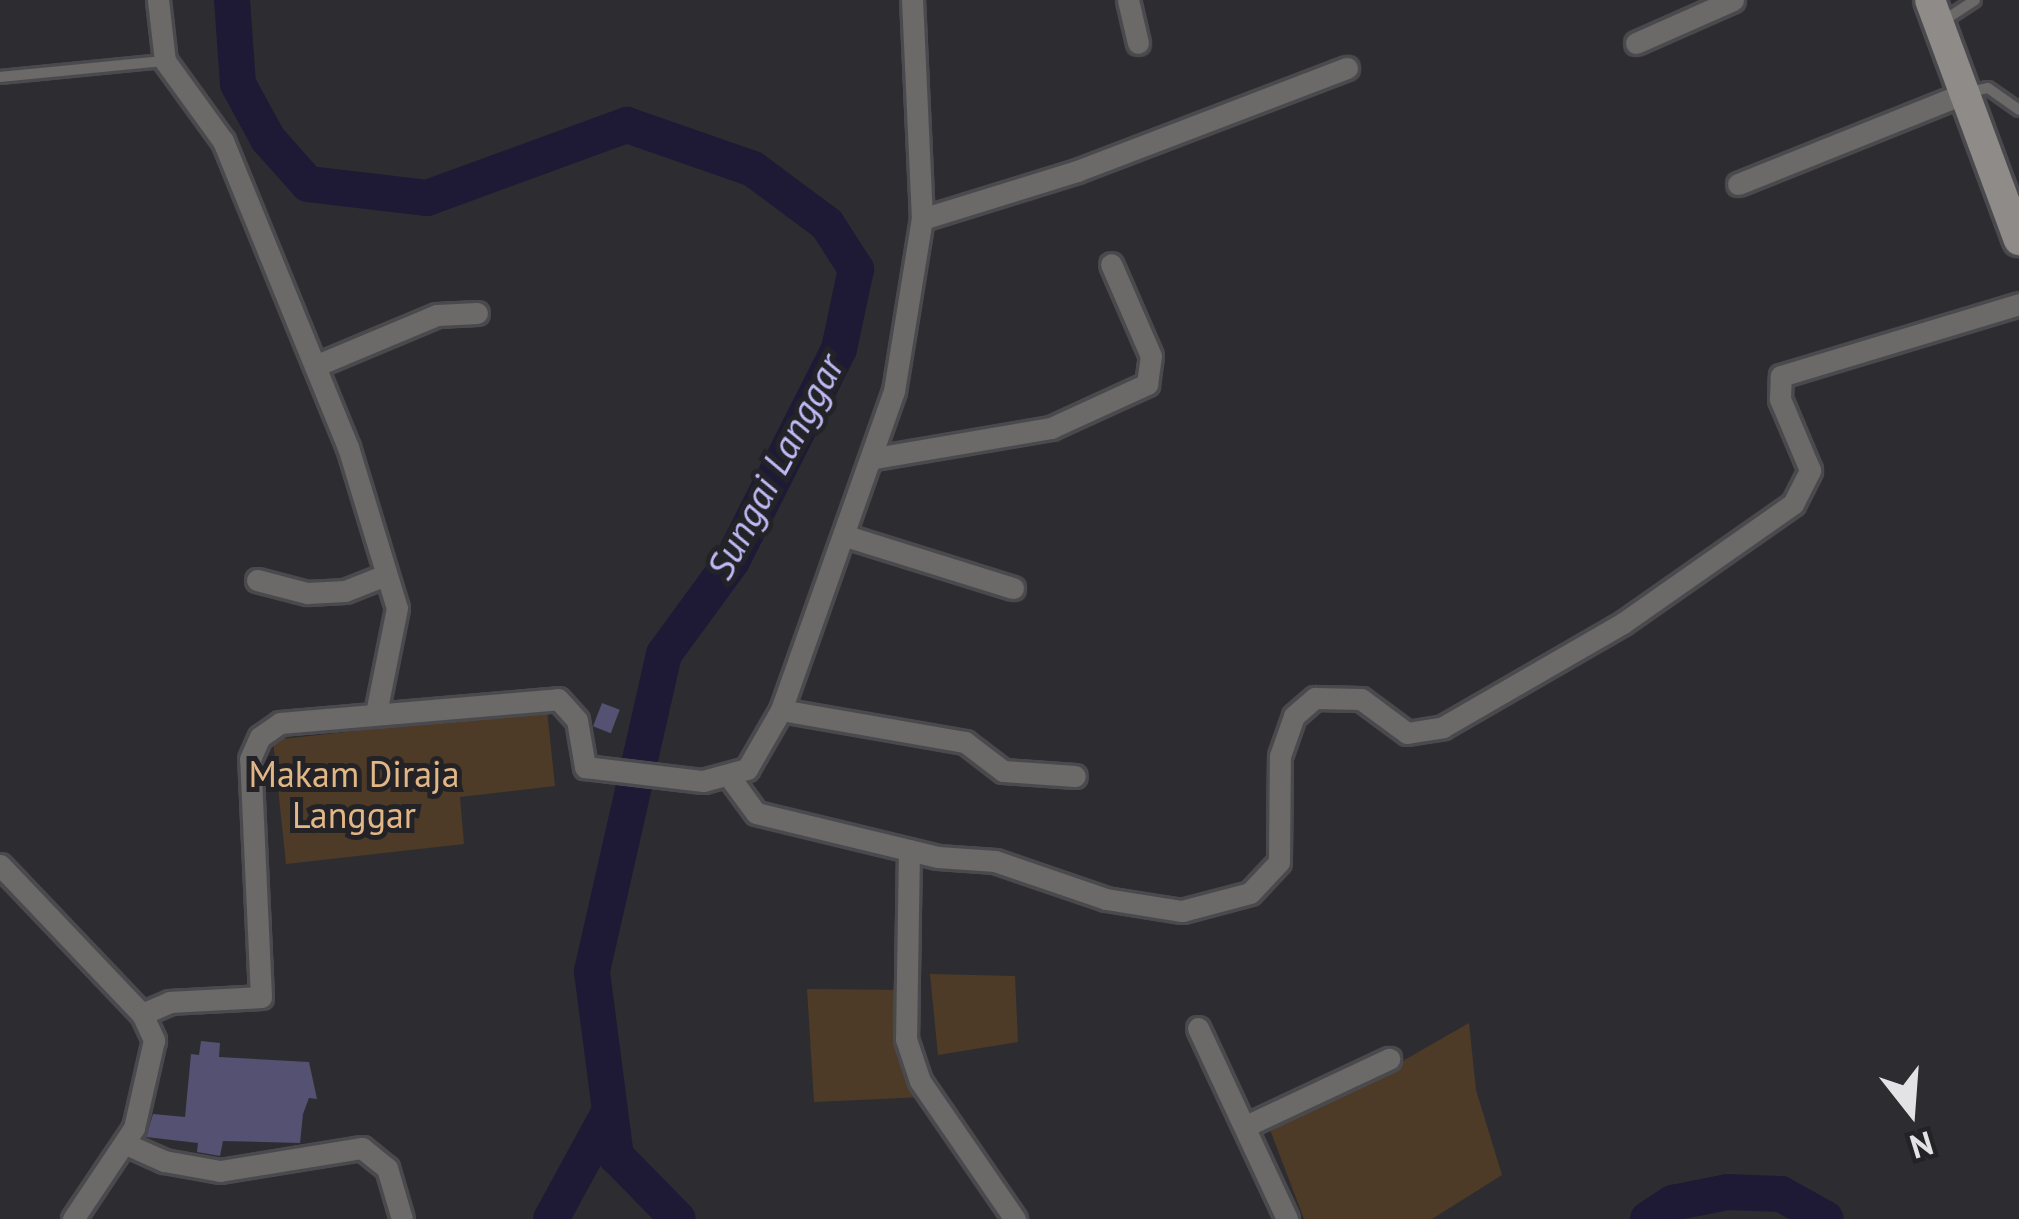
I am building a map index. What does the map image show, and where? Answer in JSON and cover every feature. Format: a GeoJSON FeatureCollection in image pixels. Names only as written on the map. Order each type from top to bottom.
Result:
{"type":"FeatureCollection","features":[{"type":"Feature","properties":{"kind":"main road"},"geometry":{"type":"LineString","coordinates":[[1934,12],[2019,240]]}},
{"type":"Feature","properties":{"kind":"street"},"geometry":{"type":"LineString","coordinates":[[158,0],[165,61],[223,141],[348,447],[398,631],[376,713]]}},
{"type":"Feature","properties":{"kind":"street"},"geometry":{"type":"LineString","coordinates":[[142,1014],[170,1002],[261,997],[252,747],[280,723],[558,699],[578,719],[585,766],[703,781],[731,779],[758,755],[781,710],[875,458],[914,297],[922,219],[912,0]]}},
{"type":"Feature","properties":{"kind":"street"},"geometry":{"type":"LineString","coordinates":[[1128,0],[1138,43]]}},
{"type":"Feature","properties":{"kind":"street"},"geometry":{"type":"LineString","coordinates":[[1636,43],[1733,0]]}},
{"type":"Feature","properties":{"kind":"street"},"geometry":{"type":"LineString","coordinates":[[922,219],[1077,171],[1348,68]]}},
{"type":"Feature","properties":{"kind":"street"},"geometry":{"type":"LineString","coordinates":[[1738,184],[1965,93]]}},
{"type":"Feature","properties":{"kind":"street"},"geometry":{"type":"LineString","coordinates":[[875,458],[1051,428],[1147,385],[1151,356],[1112,263]]}},
{"type":"Feature","properties":{"kind":"street"},"geometry":{"type":"LineString","coordinates":[[731,779],[756,813],[909,850],[994,861],[1106,899],[1182,911],[1250,893],[1279,862],[1280,756],[1294,716],[1315,698],[1361,699],[1407,733],[1443,727],[1623,623],[1793,504],[1810,470],[1780,398],[1781,376],[2019,304]]}},
{"type":"Feature","properties":{"kind":"street"},"geometry":{"type":"LineString","coordinates":[[315,366],[437,315],[477,313]]}},
{"type":"Feature","properties":{"kind":"street"},"geometry":{"type":"LineString","coordinates":[[846,536],[1013,588]]}},
{"type":"Feature","properties":{"kind":"street"},"geometry":{"type":"LineString","coordinates":[[257,580],[307,592],[345,591],[383,576]]}},
{"type":"Feature","properties":{"kind":"street"},"geometry":{"type":"LineString","coordinates":[[781,710],[964,742],[1003,771],[1075,776]]}},
{"type":"Feature","properties":{"kind":"street"},"geometry":{"type":"LineString","coordinates":[[909,850],[906,1039],[929,1096],[1015,1219]]}},
{"type":"Feature","properties":{"kind":"street"},"geometry":{"type":"LineString","coordinates":[[0,865],[142,1014],[154,1040],[126,1144],[73,1219]]}},
{"type":"Feature","properties":{"kind":"street"},"geometry":{"type":"LineString","coordinates":[[1198,1028],[1248,1125],[1287,1219]]}},
{"type":"Feature","properties":{"kind":"street"},"geometry":{"type":"LineString","coordinates":[[1248,1125],[1389,1059]]}},
{"type":"Feature","properties":{"kind":"street"},"geometry":{"type":"LineString","coordinates":[[126,1144],[164,1161],[220,1171],[362,1148],[387,1168],[403,1219]]}},
{"type":"Feature","properties":{"kind":"lane"},"geometry":{"type":"LineString","coordinates":[[1934,12],[1975,0]]}},
{"type":"Feature","properties":{"kind":"lane"},"geometry":{"type":"LineString","coordinates":[[0,77],[165,61]]}},
{"type":"Feature","properties":{"kind":"lane"},"geometry":{"type":"LineString","coordinates":[[1965,93],[1988,88],[2019,110]]}},
{"type":"Feature","properties":{"kind":"green space","name":"Makam Diraja Langgar"},"geometry":{"type":"Polygon","coordinates":[[[547,710],[555,786],[460,797],[464,844],[286,864],[273,740],[547,710]]]}},
{"type":"Feature","properties":{"kind":"green space"},"geometry":{"type":"Polygon","coordinates":[[[930,974],[1015,976],[1018,1042],[938,1055],[930,974]]]}},
{"type":"Feature","properties":{"kind":"green space"},"geometry":{"type":"Polygon","coordinates":[[[807,989],[905,990],[925,1097],[814,1102],[807,989]]]}},
{"type":"Feature","properties":{"kind":"green space"},"geometry":{"type":"Polygon","coordinates":[[[1469,1023],[1476,1090],[1502,1175],[1432,1219],[1304,1219],[1266,1119],[1380,1074],[1469,1023]]]}},
{"type":"Feature","properties":{"kind":"building"},"geometry":{"type":"Polygon","coordinates":[[[602,703],[620,710],[611,733],[593,726],[602,703]]]}},
{"type":"Feature","properties":{"kind":"building"},"geometry":{"type":"Polygon","coordinates":[[[201,1041],[220,1043],[219,1057],[309,1062],[317,1099],[309,1098],[300,1143],[223,1141],[220,1156],[197,1152],[198,1143],[146,1137],[153,1114],[185,1117],[191,1054],[199,1055],[201,1041]]]}},
{"type":"Feature","properties":{"kind":"waterway","name":"Sungai Langgar"},"geometry":{"type":"LineString","coordinates":[[232,0],[238,84],[268,139],[308,184],[427,198],[627,125],[753,169],[827,224],[856,269],[839,349],[732,561],[664,654],[592,972],[616,1156],[678,1219]]}},
{"type":"Feature","properties":{"kind":"waterway"},"geometry":{"type":"LineString","coordinates":[[551,1219],[606,1118]]}},
{"type":"Feature","properties":{"kind":"waterway","name":"Sungai Langgar"},"geometry":{"type":"LineString","coordinates":[[1648,1219],[1673,1203],[1727,1192],[1781,1194],[1826,1219]]}}]}
